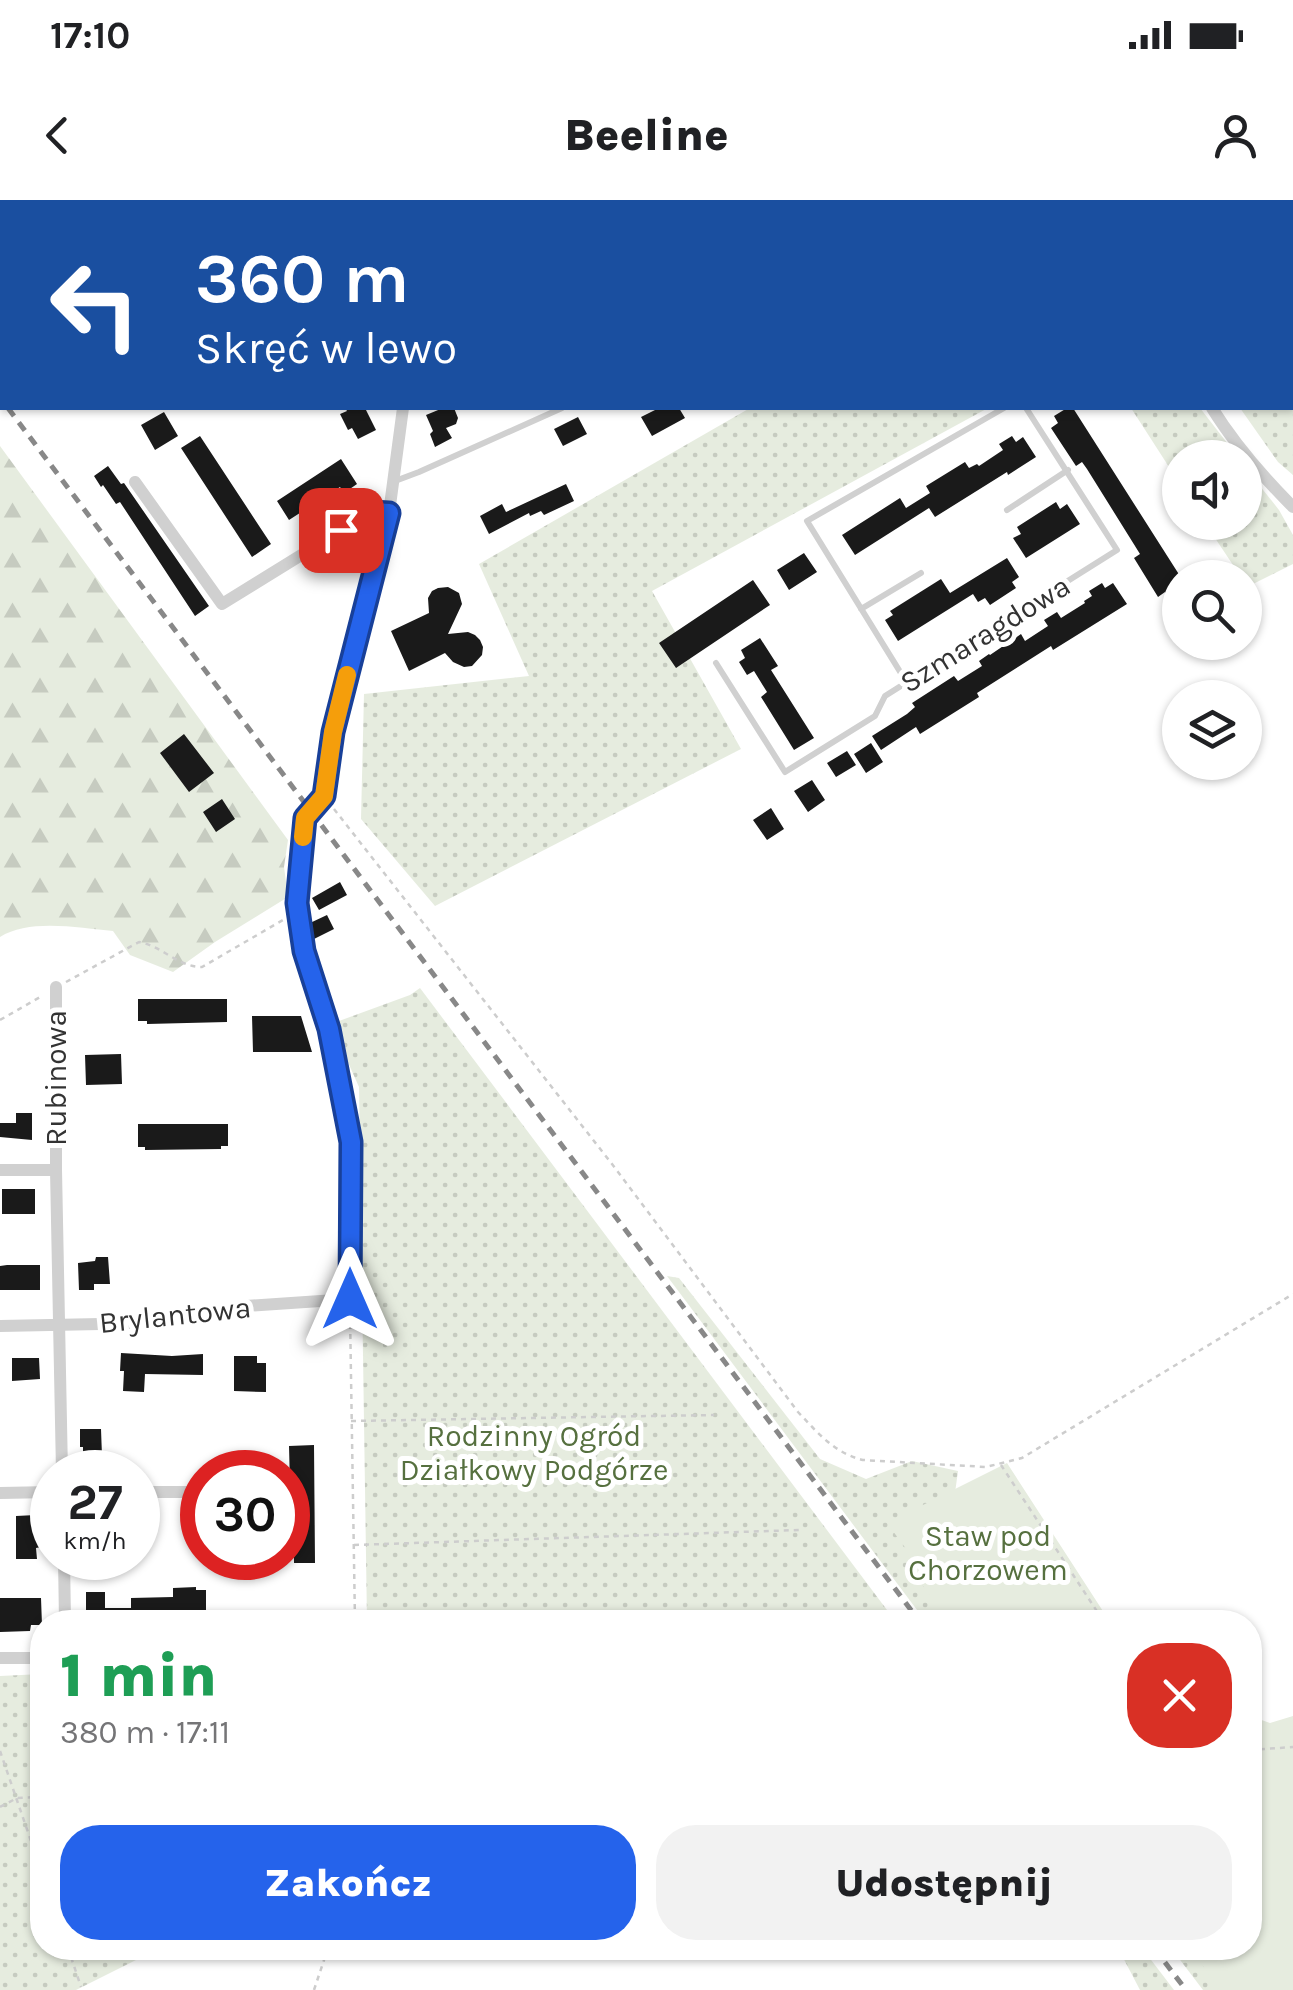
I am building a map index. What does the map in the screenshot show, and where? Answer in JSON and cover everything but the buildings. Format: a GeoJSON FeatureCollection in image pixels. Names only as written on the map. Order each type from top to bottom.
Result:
{"type":"FeatureCollection","features":[{"type":"Feature","properties":{"kind":"street"},"geometry":{"type":"LineString","coordinates":[[350,1299],[351,1142],[329,1029],[304,951],[298,911],[305,818],[324,796],[333,732],[389,513],[403,410]]}},
{"type":"Feature","properties":{"kind":"street"},"geometry":{"type":"LineString","coordinates":[[1213,410],[1253,465],[1293,507]]}},
{"type":"Feature","properties":{"kind":"street"},"geometry":{"type":"LineString","coordinates":[[134,482],[222,604],[371,512],[389,513]]}},
{"type":"Feature","properties":{"kind":"street","name":"Rubinowa"},"geometry":{"type":"LineString","coordinates":[[56,987],[62,1450]]}},
{"type":"Feature","properties":{"kind":"street","name":"Rubinowa"},"geometry":{"type":"LineString","coordinates":[[0,1170],[56,1170]]}},
{"type":"Feature","properties":{"kind":"street","name":"Brylantowa"},"geometry":{"type":"LineString","coordinates":[[0,1326],[179,1321],[246,1306],[350,1299]]}},
{"type":"Feature","properties":{"kind":"street"},"geometry":{"type":"LineString","coordinates":[[0,1492],[30,1492]]}},
{"type":"Feature","properties":{"kind":"street"},"geometry":{"type":"LineString","coordinates":[[64,1580],[65,1610]]}},
{"type":"Feature","properties":{"kind":"street"},"geometry":{"type":"LineString","coordinates":[[0,1658],[30,1658]]}},
{"type":"Feature","properties":{"kind":"lane"},"geometry":{"type":"LineString","coordinates":[[394,481],[558,410]]}},
{"type":"Feature","properties":{"kind":"lane"},"geometry":{"type":"LineString","coordinates":[[907,683],[807,521],[1001,410]]}},
{"type":"Feature","properties":{"kind":"lane"},"geometry":{"type":"LineString","coordinates":[[1007,510],[1068,470],[1027,410]]}},
{"type":"Feature","properties":{"kind":"lane","name":"Szmaragdowa"},"geometry":{"type":"LineString","coordinates":[[716,663],[785,772],[875,716],[885,696],[1117,550],[1068,470]]}},
{"type":"Feature","properties":{"kind":"lane"},"geometry":{"type":"LineString","coordinates":[[861,609],[920,573]]}},
{"type":"Feature","properties":{"kind":"path"},"geometry":{"type":"LineString","coordinates":[[324,796],[612,1164],[798,1412],[826,1442],[847,1456],[986,1467],[1022,1458],[1293,1294]]}},
{"type":"Feature","properties":{"kind":"path"},"geometry":{"type":"LineString","coordinates":[[0,1020],[139,942],[194,968],[208,965],[298,911]]}},
{"type":"Feature","properties":{"kind":"path"},"geometry":{"type":"LineString","coordinates":[[350,1299],[355,1610]]}},
{"type":"Feature","properties":{"kind":"path"},"geometry":{"type":"LineString","coordinates":[[351,1421],[714,1415]]}},
{"type":"Feature","properties":{"kind":"path"},"geometry":{"type":"LineString","coordinates":[[1000,1463],[1096,1610]]}},
{"type":"Feature","properties":{"kind":"path"},"geometry":{"type":"LineString","coordinates":[[354,1546],[799,1530]]}},
{"type":"Feature","properties":{"kind":"path"},"geometry":{"type":"LineString","coordinates":[[1262,1749],[1293,1747]]}},
{"type":"Feature","properties":{"kind":"path"},"geometry":{"type":"LineString","coordinates":[[0,1751],[30,1837]]}},
{"type":"Feature","properties":{"kind":"path"},"geometry":{"type":"LineString","coordinates":[[0,1807],[17,1798],[30,1798]]}},
{"type":"Feature","properties":{"kind":"path"},"geometry":{"type":"LineString","coordinates":[[72,1960],[81,1988]]}},
{"type":"Feature","properties":{"kind":"path"},"geometry":{"type":"LineString","coordinates":[[314,1990],[324,1960]]}},
{"type":"Feature","properties":{"kind":"green space"},"geometry":{"type":"Polygon","coordinates":[[[747,410],[984,410],[652,591],[741,749],[435,906],[361,819],[364,694],[529,676],[479,564],[747,410]]]}},
{"type":"Feature","properties":{"kind":"green space"},"geometry":{"type":"Polygon","coordinates":[[[1132,410],[1202,410],[1225,440],[1162,440],[1162,456],[1132,410]]]}},
{"type":"Feature","properties":{"kind":"green space"},"geometry":{"type":"Polygon","coordinates":[[[1241,410],[1293,410],[1293,475],[1278,462],[1241,410]]]}},
{"type":"Feature","properties":{"kind":"green space"},"geometry":{"type":"Polygon","coordinates":[[[0,446],[288,840],[284,867],[288,897],[173,972],[130,955],[113,931],[40,926],[0,937],[0,446]]]}},
{"type":"Feature","properties":{"kind":"green space"},"geometry":{"type":"Polygon","coordinates":[[[1262,488],[1293,535],[1293,564],[1262,580],[1262,560],[1230,560],[1216,540],[1262,540],[1262,488]]]}},
{"type":"Feature","properties":{"kind":"green space","name":"Rodzinny Ogród Działkowy Podgórze"},"geometry":{"type":"Polygon","coordinates":[[[420,988],[887,1610],[367,1610],[359,1087],[343,1051],[339,1021],[420,988]]]}},
{"type":"Feature","properties":{"kind":"green space"},"geometry":{"type":"Polygon","coordinates":[[[667,1276],[679,1278],[820,1459],[866,1479],[912,1461],[958,1471],[955,1493],[980,1610],[917,1610],[667,1276]]]}},
{"type":"Feature","properties":{"kind":"green space","name":"Staw pod Chorzowem"},"geometry":{"type":"Polygon","coordinates":[[[1007,1463],[1102,1610],[940,1610],[910,1568],[926,1576],[887,1523],[1007,1463]]]}},
{"type":"Feature","properties":{"kind":"green space"},"geometry":{"type":"Polygon","coordinates":[[[30,1675],[30,1960],[136,1960],[76,1990],[0,1990],[0,1676],[30,1675]]]}},
{"type":"Feature","properties":{"kind":"green space"},"geometry":{"type":"Polygon","coordinates":[[[1293,1716],[1293,1990],[1220,1990],[1199,1960],[1262,1960],[1262,1720],[1270,1723],[1293,1716]]]}},
{"type":"Feature","properties":{"kind":"green space"},"geometry":{"type":"Polygon","coordinates":[[[1124,1960],[1151,1960],[1174,1990],[1140,1990],[1124,1960]]]}},
{"type":"Feature","properties":{"kind":"green space"},"geometry":{"type":"Polygon","coordinates":[[[1180,1960],[1235,1960],[1258,1990],[1203,1990],[1180,1960]]]}},
{"type":"Feature","properties":{"kind":"railway"},"geometry":{"type":"LineString","coordinates":[[10,410],[911,1610]]}},
{"type":"Feature","properties":{"kind":"railway"},"geometry":{"type":"LineString","coordinates":[[1163,1960],[1186,1990]]}},
{"type":"Feature","properties":{"kind":"slow traffic"},"geometry":{"type":"LineString","coordinates":[[303,837],[305,818],[324,796],[333,732],[347,675]]}},
{"type":"Feature","properties":{"kind":"route"},"geometry":{"type":"LineString","coordinates":[[341,530],[371,512],[389,513],[333,732],[324,796],[305,818],[297,903],[304,951],[329,1029],[351,1142],[350,1299]]}}]}
